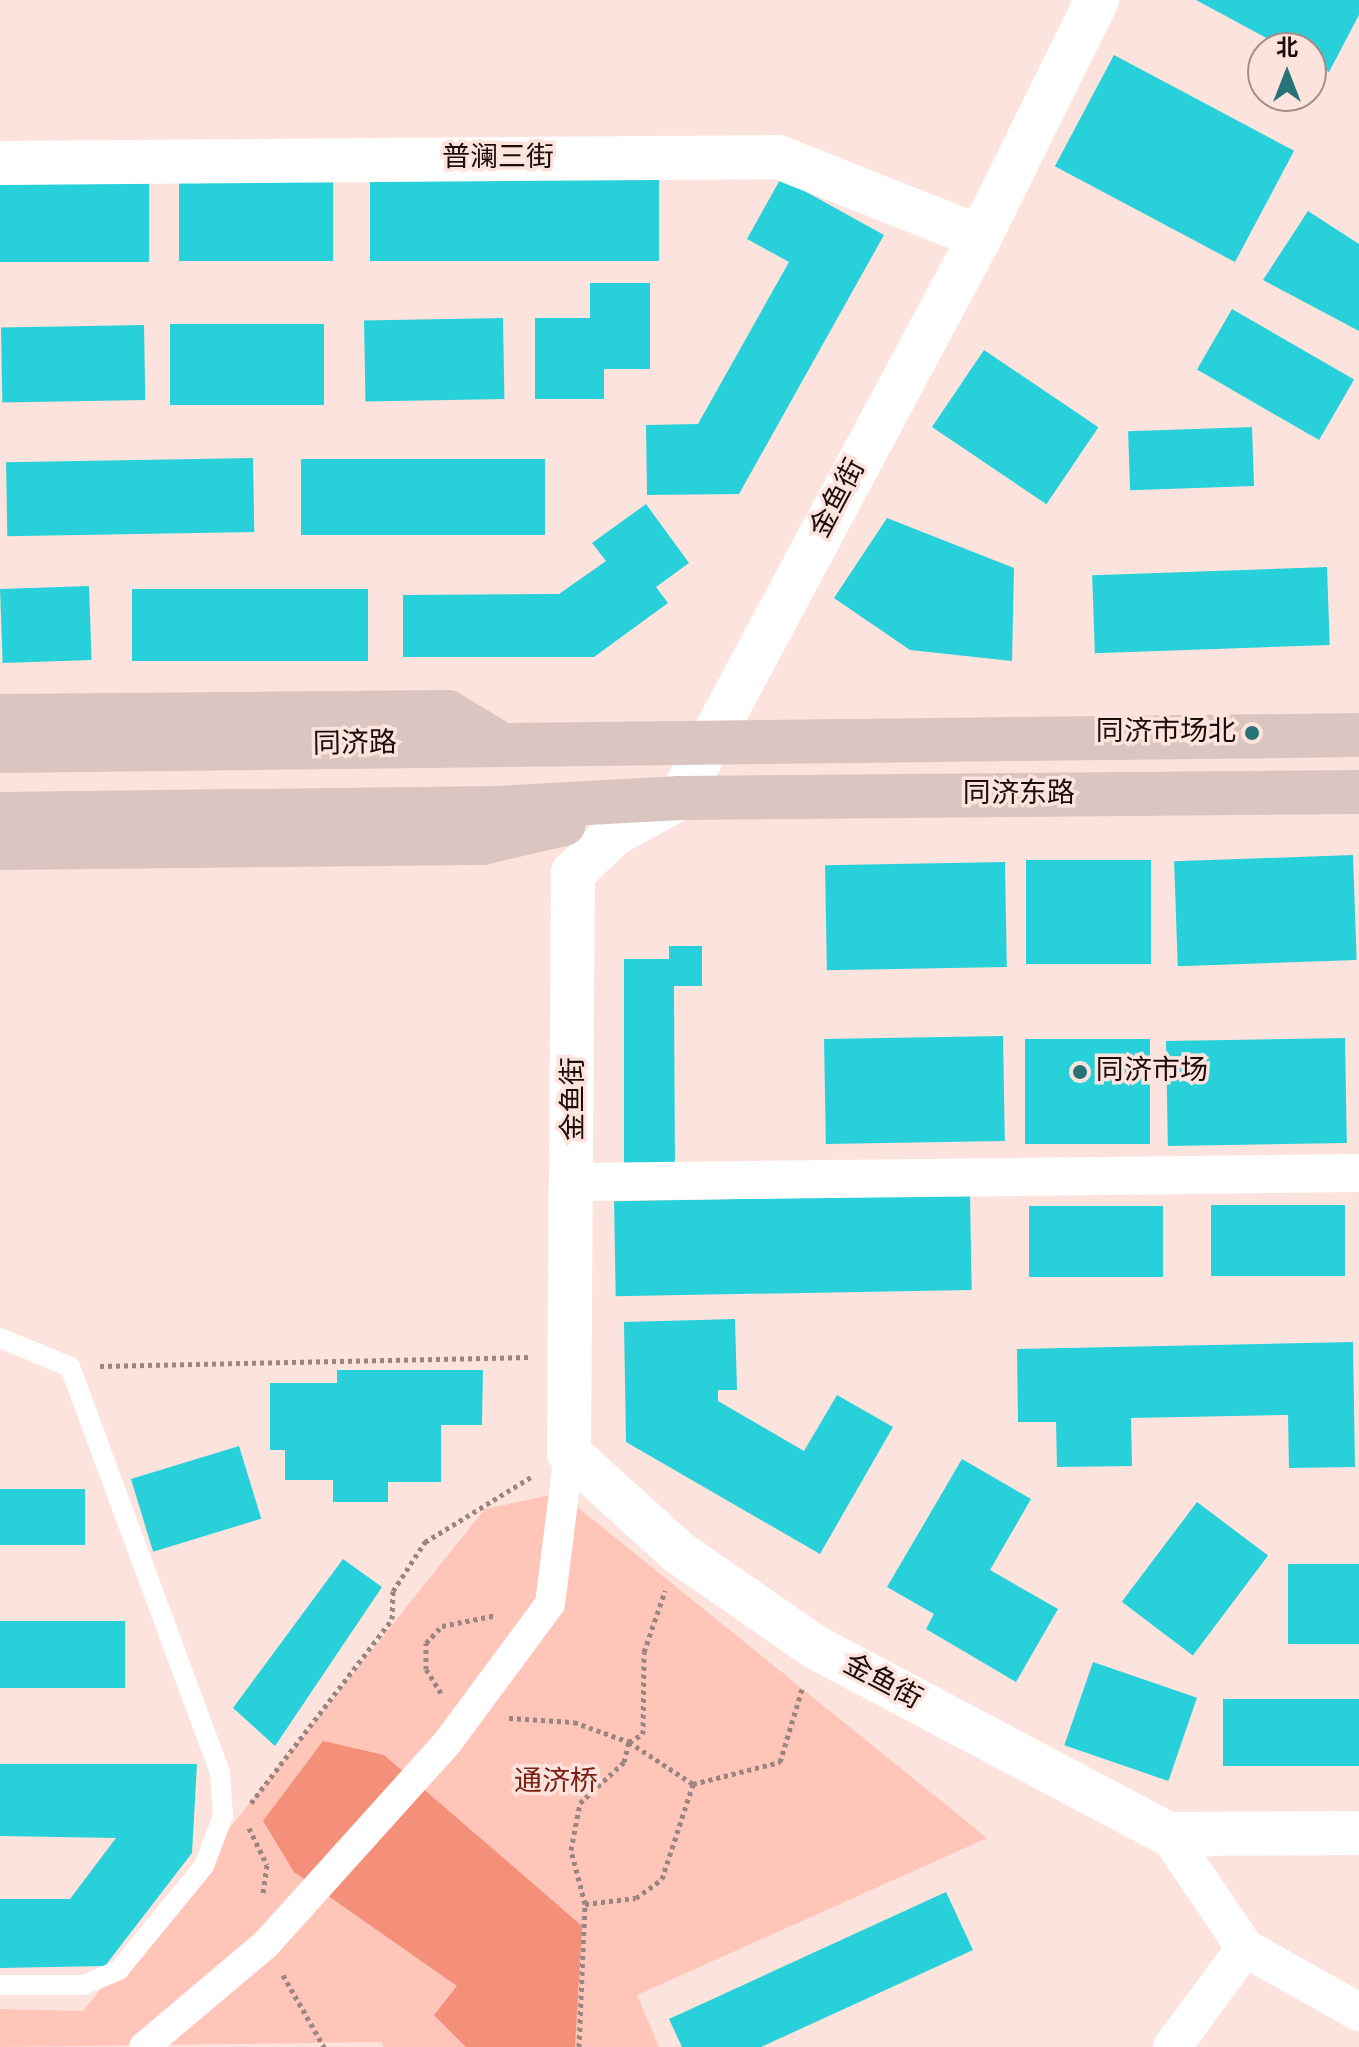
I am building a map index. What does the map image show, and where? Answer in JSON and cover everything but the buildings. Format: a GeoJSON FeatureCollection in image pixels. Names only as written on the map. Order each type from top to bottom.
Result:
{"type":"FeatureCollection","features":[{"type":"Feature","properties":{"kind":"main road"},"geometry":{"type":"LineString","coordinates":[[0,716],[448,712],[499,743]]}},
{"type":"Feature","properties":{"kind":"main road","name":"同济东路"},"geometry":{"type":"LineString","coordinates":[[710,739],[1359,735]]}},
{"type":"Feature","properties":{"kind":"main road","name":"同济路"},"geometry":{"type":"LineString","coordinates":[[0,751],[710,739]]}},
{"type":"Feature","properties":{"kind":"main road","name":"同济东路"},"geometry":{"type":"LineString","coordinates":[[680,798],[1359,792]]}},
{"type":"Feature","properties":{"kind":"main road"},"geometry":{"type":"LineString","coordinates":[[0,814],[496,808],[680,798]]}},
{"type":"Feature","properties":{"kind":"main road"},"geometry":{"type":"LineString","coordinates":[[0,848],[482,843],[680,798]]}},
{"type":"Feature","properties":{"kind":"street","name":"金鱼街"},"geometry":{"type":"LineString","coordinates":[[1097,0],[980,237],[680,798],[614,834],[573,873],[576,1182],[569,1453],[678,1552],[815,1647],[1168,1834],[1359,1833]]}},
{"type":"Feature","properties":{"kind":"street","name":"普澜三街"},"geometry":{"type":"LineString","coordinates":[[0,163],[778,157],[980,237]]}},
{"type":"Feature","properties":{"kind":"street"},"geometry":{"type":"LineString","coordinates":[[576,1182],[1359,1173]]}},
{"type":"Feature","properties":{"kind":"street"},"geometry":{"type":"LineString","coordinates":[[144,2047],[261,1949],[454,1734],[550,1604],[569,1453]]}},
{"type":"Feature","properties":{"kind":"street"},"geometry":{"type":"LineString","coordinates":[[1168,1834],[1245,1948],[1359,2012]]}},
{"type":"Feature","properties":{"kind":"street"},"geometry":{"type":"LineString","coordinates":[[1172,2047],[1245,1948]]}},
{"type":"Feature","properties":{"kind":"lane"},"geometry":{"type":"LineString","coordinates":[[0,1338],[70,1367],[220,1772],[223,1816],[204,1866],[119,1970],[84,1985],[0,1985]]}},
{"type":"Feature","properties":{"kind":"path"},"geometry":{"type":"LineString","coordinates":[[70,1367],[571,1356]]}},
{"type":"Feature","properties":{"kind":"path"},"geometry":{"type":"LineString","coordinates":[[324,2047],[261,1949],[267,1865],[243,1814],[392,1619],[393,1591],[425,1542],[569,1453]]}},
{"type":"Feature","properties":{"kind":"path"},"geometry":{"type":"LineString","coordinates":[[579,2047],[585,1904],[571,1850],[574,1821],[580,1803],[624,1762],[629,1742],[643,1734],[644,1652],[678,1552]]}},
{"type":"Feature","properties":{"kind":"path"},"geometry":{"type":"LineString","coordinates":[[550,1604],[460,1620],[426,1643],[426,1669],[454,1734],[492,1717],[574,1722],[629,1742],[693,1784],[780,1762],[815,1647]]}},
{"type":"Feature","properties":{"kind":"path"},"geometry":{"type":"LineString","coordinates":[[585,1904],[636,1898],[662,1879],[693,1784]]}},
{"type":"Feature","properties":{"kind":"green space","name":"通济桥"},"geometry":{"type":"Polygon","coordinates":[[[560,1493],[987,1838],[637,1995],[659,2047],[384,2047],[381,2042],[0,2047],[0,2009],[83,2011],[485,1509],[560,1493]]]}},
{"type":"Feature","properties":{"kind":"shaded area"},"geometry":{"type":"Polygon","coordinates":[[[323,1741],[384,1755],[582,1926],[575,2047],[466,2047],[434,2015],[457,1986],[294,1872],[263,1821],[323,1741]]]}},
{"type":"Feature","properties":{"kind":"place","name":"同济市场北"},"geometry":{"type":"Point","coordinates":[1252,733]}},
{"type":"Feature","properties":{"kind":"place","name":"同济市场"},"geometry":{"type":"Point","coordinates":[1080,1072]}}]}
